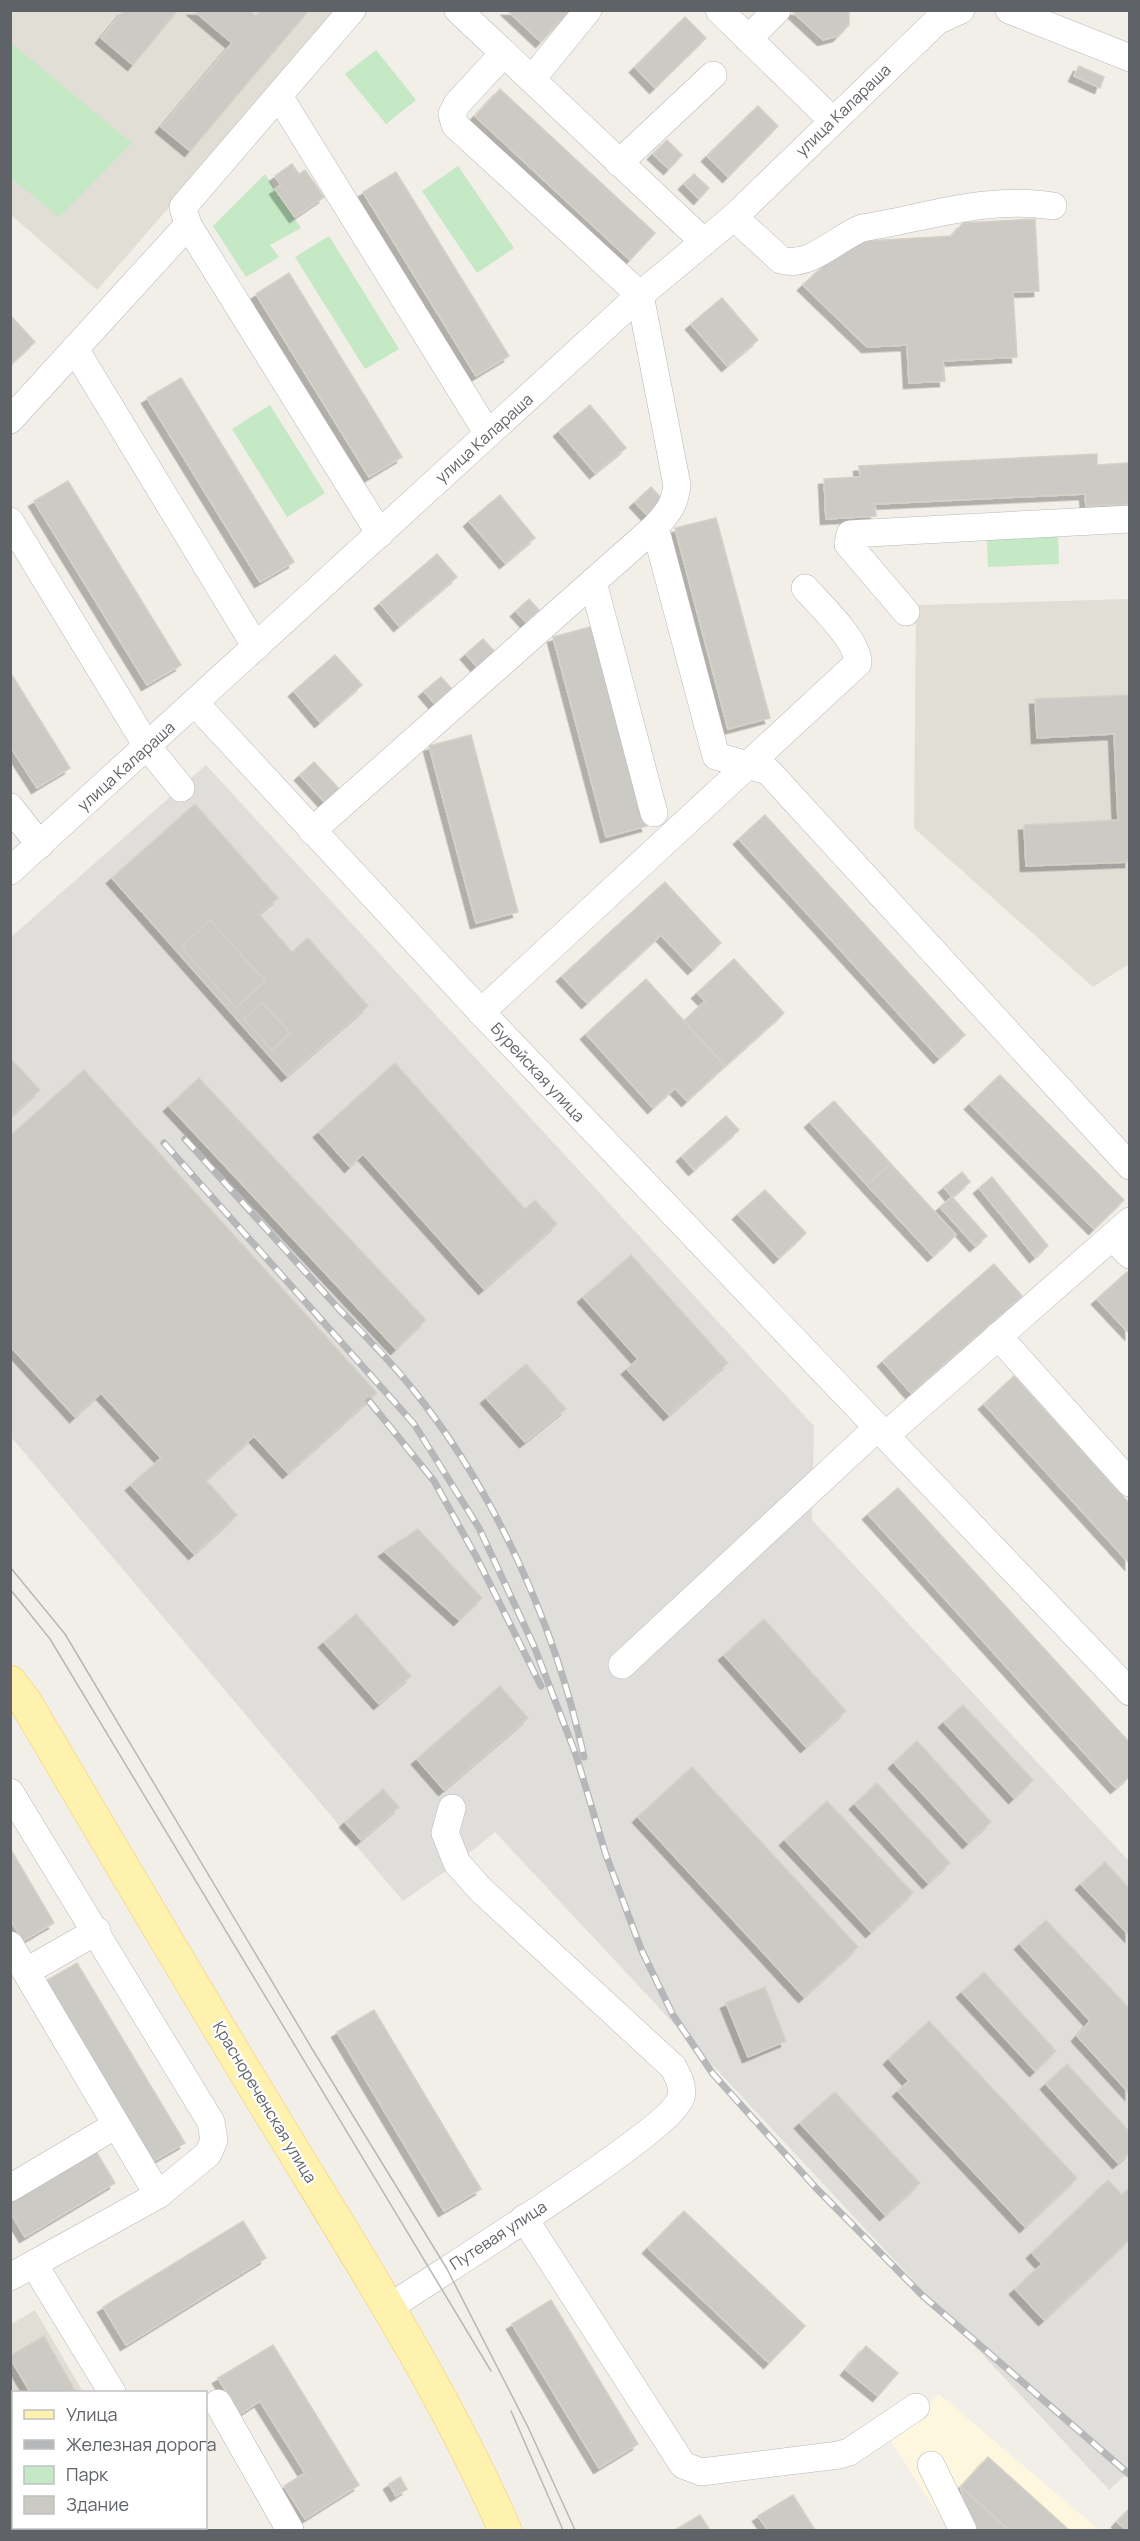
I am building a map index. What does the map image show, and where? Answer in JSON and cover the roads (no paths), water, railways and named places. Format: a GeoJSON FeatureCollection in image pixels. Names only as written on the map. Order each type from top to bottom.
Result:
{"type":"FeatureCollection","features":[{"type":"Feature","properties":{"kind":"main road","name":"Краснореченская улица"},"geometry":{"type":"LineString","coordinates":[[10,1682],[26,1703],[276,2122],[390,2307],[446,2406],[505,2530]]}},
{"type":"Feature","properties":{"kind":"street"},"geometry":{"type":"LineString","coordinates":[[352,10],[183,207],[188,225],[380,534]]}},
{"type":"Feature","properties":{"kind":"street"},"geometry":{"type":"LineString","coordinates":[[458,10],[704,242]]}},
{"type":"Feature","properties":{"kind":"street"},"geometry":{"type":"LineString","coordinates":[[532,80],[588,10]]}},
{"type":"Feature","properties":{"kind":"street"},"geometry":{"type":"LineString","coordinates":[[719,10],[832,120]]}},
{"type":"Feature","properties":{"kind":"street"},"geometry":{"type":"LineString","coordinates":[[748,39],[777,10]]}},
{"type":"Feature","properties":{"kind":"street","name":"улица Калараша"},"geometry":{"type":"LineString","coordinates":[[10,871],[640,295],[734,217],[937,21],[961,10]]}},
{"type":"Feature","properties":{"kind":"street"},"geometry":{"type":"LineString","coordinates":[[1019,12],[1130,58]]}},
{"type":"Feature","properties":{"kind":"street"},"geometry":{"type":"LineString","coordinates":[[312,831],[655,527],[672,509],[677,485],[640,295],[455,125],[452,114],[457,104],[504,53]]}},
{"type":"Feature","properties":{"kind":"street"},"geometry":{"type":"LineString","coordinates":[[620,163],[713,75]]}},
{"type":"Feature","properties":{"kind":"street"},"geometry":{"type":"LineString","coordinates":[[279,96],[488,434]]}},
{"type":"Feature","properties":{"kind":"street"},"geometry":{"type":"LineString","coordinates":[[734,217],[781,261],[791,264],[806,259],[844,235],[862,228],[1000,202],[1026,201],[1053,206]]}},
{"type":"Feature","properties":{"kind":"street"},"geometry":{"type":"LineString","coordinates":[[10,420],[188,225]]}},
{"type":"Feature","properties":{"kind":"street"},"geometry":{"type":"LineString","coordinates":[[75,350],[255,647]]}},
{"type":"Feature","properties":{"kind":"street"},"geometry":{"type":"LineString","coordinates":[[906,612],[848,544],[850,534],[1130,519]]}},
{"type":"Feature","properties":{"kind":"street"},"geometry":{"type":"LineString","coordinates":[[10,521],[147,746],[181,788]]}},
{"type":"Feature","properties":{"kind":"street"},"geometry":{"type":"LineString","coordinates":[[655,527],[716,756],[768,771],[1130,1166]]}},
{"type":"Feature","properties":{"kind":"street"},"geometry":{"type":"LineString","coordinates":[[593,582],[654,813]]}},
{"type":"Feature","properties":{"kind":"street"},"geometry":{"type":"LineString","coordinates":[[481,1012],[858,663],[858,653],[852,642],[805,588]]}},
{"type":"Feature","properties":{"kind":"street","name":"Бурейская улица"},"geometry":{"type":"LineString","coordinates":[[195,703],[481,1012],[1130,1692]]}},
{"type":"Feature","properties":{"kind":"street"},"geometry":{"type":"LineString","coordinates":[[10,807],[40,845]]}},
{"type":"Feature","properties":{"kind":"street"},"geometry":{"type":"LineString","coordinates":[[622,1665],[881,1432],[1125,1236]]}},
{"type":"Feature","properties":{"kind":"street"},"geometry":{"type":"LineString","coordinates":[[998,1336],[1130,1483]]}},
{"type":"Feature","properties":{"kind":"street"},"geometry":{"type":"LineString","coordinates":[[10,1792],[97,1931],[211,2122],[214,2140],[208,2154],[158,2195],[19,2267],[111,2391]]}},
{"type":"Feature","properties":{"kind":"street","name":"Путевая улица"},"geometry":{"type":"LineString","coordinates":[[390,2307],[606,2164],[672,2112],[681,2098],[681,2085],[673,2067],[473,1881],[458,1863],[445,1833],[452,1808]]}},
{"type":"Feature","properties":{"kind":"street"},"geometry":{"type":"LineString","coordinates":[[27,1971],[97,1931]]}},
{"type":"Feature","properties":{"kind":"street"},"geometry":{"type":"LineString","coordinates":[[10,1945],[158,2195]]}},
{"type":"Feature","properties":{"kind":"street"},"geometry":{"type":"LineString","coordinates":[[10,2188],[116,2125]]}},
{"type":"Feature","properties":{"kind":"street"},"geometry":{"type":"LineString","coordinates":[[524,2218],[683,2465],[693,2470],[701,2472],[839,2456],[849,2452],[916,2407]]}},
{"type":"Feature","properties":{"kind":"street"},"geometry":{"type":"LineString","coordinates":[[218,2403],[290,2530]]}},
{"type":"Feature","properties":{"kind":"street"},"geometry":{"type":"LineString","coordinates":[[931,2465],[963,2530]]}},
{"type":"Feature","properties":{"kind":"tram line"},"geometry":{"type":"LineString","coordinates":[[10,1567],[65,1634],[314,2052],[447,2269],[528,2427],[575,2530]]}},
{"type":"Feature","properties":{"kind":"tram line"},"geometry":{"type":"LineString","coordinates":[[10,1589],[50,1639],[491,2371]]}},
{"type":"Feature","properties":{"kind":"tram line"},"geometry":{"type":"LineString","coordinates":[[511,2411],[563,2530]]}},
{"type":"Feature","properties":{"kind":"railway"},"geometry":{"type":"LineString","coordinates":[[185,1139],[397,1370],[445,1432],[472,1474],[520,1565],[557,1660],[584,1757]]}},
{"type":"Feature","properties":{"kind":"railway"},"geometry":{"type":"LineString","coordinates":[[164,1143],[414,1424],[479,1528],[534,1646],[576,1755],[606,1855],[641,1949],[673,2015],[713,2074],[816,2188],[923,2296],[1130,2475]]}},
{"type":"Feature","properties":{"kind":"railway"},"geometry":{"type":"LineString","coordinates":[[369,1401],[434,1481],[478,1560],[541,1686]]}}]}
